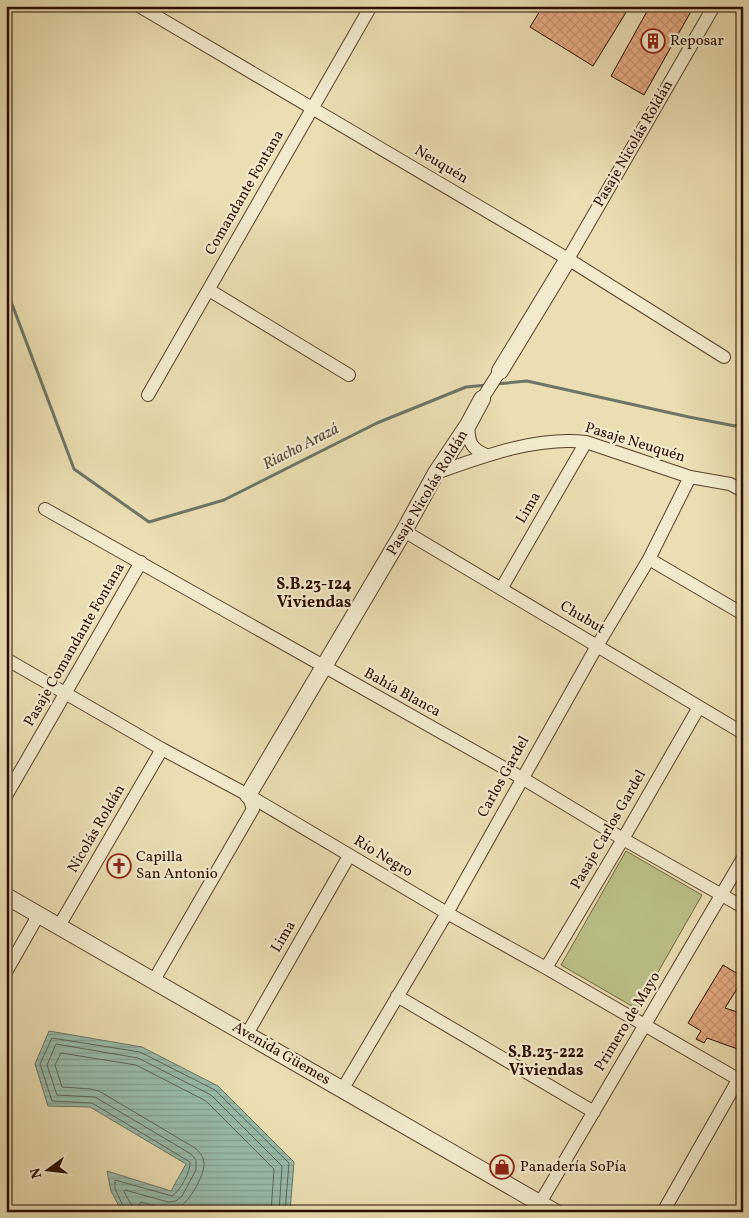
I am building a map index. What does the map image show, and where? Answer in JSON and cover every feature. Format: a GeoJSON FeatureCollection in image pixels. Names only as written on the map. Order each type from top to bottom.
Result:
{"type":"FeatureCollection","features":[{"type":"Feature","properties":{"kind":"street","name":"Neuquén"},"geometry":{"type":"LineString","coordinates":[[139,6],[568,259],[724,357]]}},
{"type":"Feature","properties":{"kind":"street","name":"Comandante Fontana"},"geometry":{"type":"LineString","coordinates":[[148,395],[371,6]]}},
{"type":"Feature","properties":{"kind":"street","name":"Pasaje Nicolás Roldán"},"geometry":{"type":"LineString","coordinates":[[248,795],[404,531],[436,473],[468,425],[568,259],[714,6]]}},
{"type":"Feature","properties":{"kind":"street"},"geometry":{"type":"LineString","coordinates":[[209,290],[350,374]]}},
{"type":"Feature","properties":{"kind":"street"},"geometry":{"type":"LineString","coordinates":[[468,425],[469,439],[474,450],[486,455]]}},
{"type":"Feature","properties":{"kind":"street","name":"Pasaje Neuquén"},"geometry":{"type":"LineString","coordinates":[[436,473],[486,455],[547,442],[569,440],[586,442],[690,477],[730,484],[743,491]]}},
{"type":"Feature","properties":{"kind":"street","name":"Lima"},"geometry":{"type":"LineString","coordinates":[[502,589],[586,442]]}},
{"type":"Feature","properties":{"kind":"street","name":"Carlos Gardel"},"geometry":{"type":"LineString","coordinates":[[342,1090],[447,913],[597,646],[649,558],[690,477]]}},
{"type":"Feature","properties":{"kind":"street","name":"Bahía Blanca"},"geometry":{"type":"LineString","coordinates":[[45,509],[522,778],[623,839],[743,907]]}},
{"type":"Feature","properties":{"kind":"street","name":"Chubut"},"geometry":{"type":"LineString","coordinates":[[404,531],[743,733]]}},
{"type":"Feature","properties":{"kind":"street"},"geometry":{"type":"LineString","coordinates":[[649,558],[743,614]]}},
{"type":"Feature","properties":{"kind":"street","name":"Pasaje Comandante Fontana"},"geometry":{"type":"LineString","coordinates":[[6,796],[142,562]]}},
{"type":"Feature","properties":{"kind":"street","name":"Río Negro"},"geometry":{"type":"LineString","coordinates":[[6,658],[162,749],[248,795],[447,913],[646,1025],[740,1081]]}},
{"type":"Feature","properties":{"kind":"street","name":"Pasaje Carlos Gardel"},"geometry":{"type":"LineString","coordinates":[[546,968],[699,707]]}},
{"type":"Feature","properties":{"kind":"street","name":"Nicolás Roldán"},"geometry":{"type":"LineString","coordinates":[[59,926],[162,749]]}},
{"type":"Feature","properties":{"kind":"street"},"geometry":{"type":"LineString","coordinates":[[154,980],[253,809],[248,795]]}},
{"type":"Feature","properties":{"kind":"street","name":"Lima"},"geometry":{"type":"LineString","coordinates":[[247,1034],[349,856]]}},
{"type":"Feature","properties":{"kind":"street","name":"Primero de Mayo"},"geometry":{"type":"LineString","coordinates":[[540,1203],[743,858]]}},
{"type":"Feature","properties":{"kind":"street","name":"Avenida Güemes"},"geometry":{"type":"LineString","coordinates":[[6,896],[555,1212]]}},
{"type":"Feature","properties":{"kind":"street"},"geometry":{"type":"LineString","coordinates":[[6,972],[39,914]]}},
{"type":"Feature","properties":{"kind":"street"},"geometry":{"type":"LineString","coordinates":[[397,996],[594,1112]]}},
{"type":"Feature","properties":{"kind":"street"},"geometry":{"type":"LineString","coordinates":[[663,1212],[740,1081]]}},
{"type":"Feature","properties":{"kind":"green space"},"geometry":{"type":"Polygon","coordinates":[[[626,851],[702,895],[637,1009],[561,965],[626,851]]]}},
{"type":"Feature","properties":{"kind":"water"},"geometry":{"type":"Polygon","coordinates":[[[49,1031],[142,1047],[218,1086],[294,1162],[290,1212],[122,1212],[111,1191],[107,1171],[171,1191],[186,1164],[90,1107],[48,1106],[35,1064],[49,1031]]]}},
{"type":"Feature","properties":{"kind":"building"},"geometry":{"type":"Polygon","coordinates":[[[543,6],[630,6],[593,66],[530,27],[543,6]]]}},
{"type":"Feature","properties":{"kind":"building","name":"Reposar"},"geometry":{"type":"Polygon","coordinates":[[[650,6],[694,6],[644,95],[611,76],[650,6]]]}},
{"type":"Feature","properties":{"kind":"building"},"geometry":{"type":"Polygon","coordinates":[[[723,965],[743,977],[725,1008],[743,1014],[743,1051],[707,1038],[704,1043],[696,1039],[701,1031],[688,1023],[723,965]]]}},
{"type":"Feature","properties":{"kind":"waterway","name":"Riacho Arazá"},"geometry":{"type":"LineString","coordinates":[[6,288],[74,469],[149,522],[224,500],[377,423],[466,387],[487,385]]}},
{"type":"Feature","properties":{"kind":"waterway","name":"Riacho Arazá"},"geometry":{"type":"LineString","coordinates":[[496,384],[527,381],[735,426],[743,423]]}},
{"type":"Feature","properties":{"kind":"place","name":"Reposar"},"geometry":{"type":"Point","coordinates":[653,41]}},
{"type":"Feature","properties":{"kind":"place","name":"Capilla San Antonio"},"geometry":{"type":"Point","coordinates":[119,866]}},
{"type":"Feature","properties":{"kind":"place","name":"Panadería SoPía"},"geometry":{"type":"Point","coordinates":[502,1167]}},
{"type":"Feature","properties":{"kind":"district","name":"S.B.23-124 Viviendas"},"geometry":{"type":"Point","coordinates":[314,594]}},
{"type":"Feature","properties":{"kind":"district","name":"S.B.23-222 Viviendas"},"geometry":{"type":"Point","coordinates":[546,1062]}}]}
